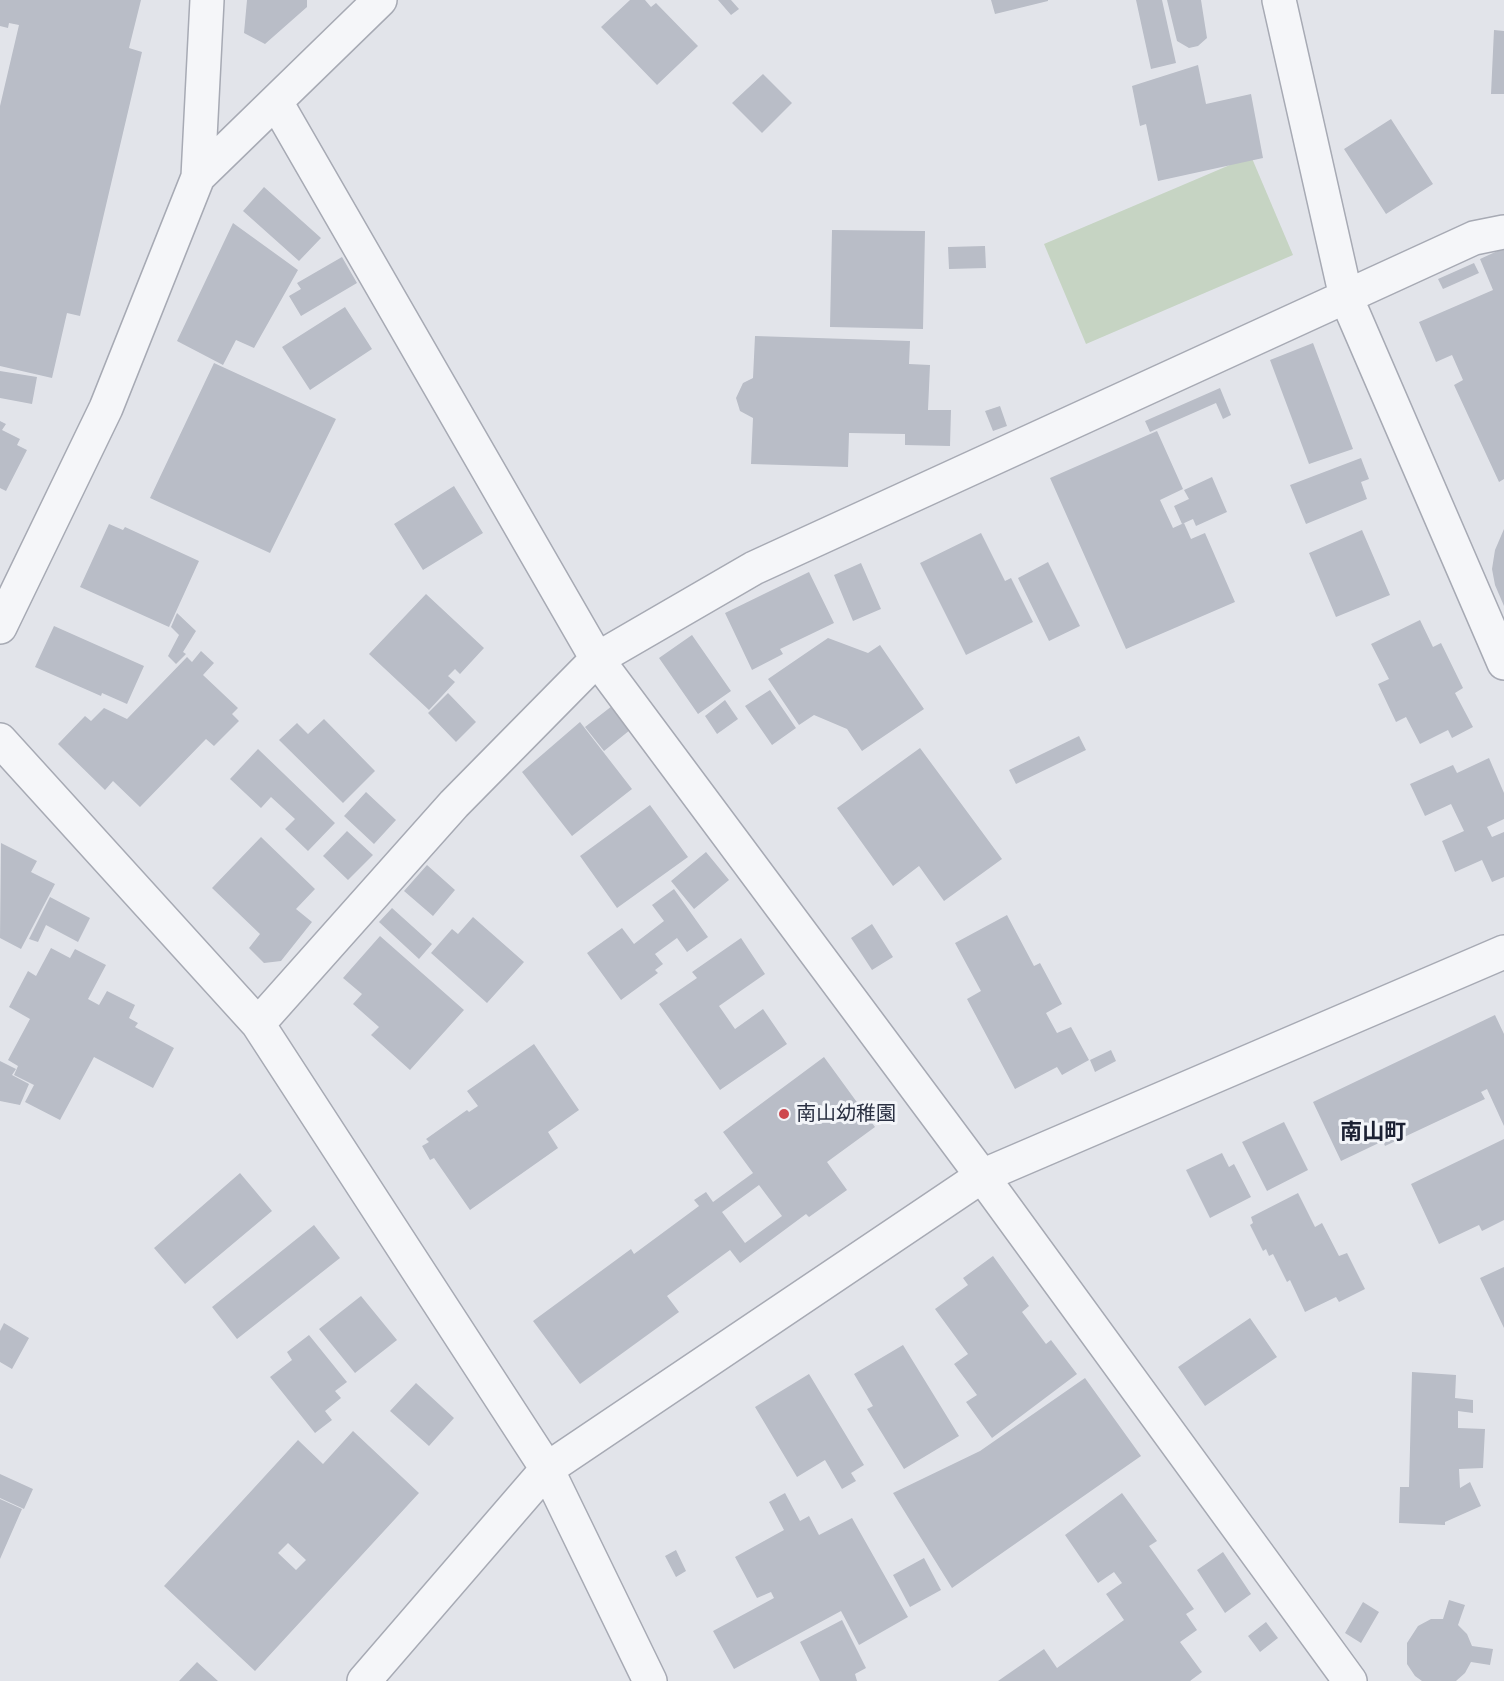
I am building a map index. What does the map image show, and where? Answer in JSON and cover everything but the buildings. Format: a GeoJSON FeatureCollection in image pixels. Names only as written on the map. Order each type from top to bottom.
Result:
{"type":"FeatureCollection","features":[{"type":"Feature","properties":{"kind":"street"},"geometry":{"type":"LineString","coordinates":[[0,627],[106,408],[198,177],[207,0]]}},
{"type":"Feature","properties":{"kind":"street"},"geometry":{"type":"LineString","coordinates":[[198,177],[380,0]]}},
{"type":"Feature","properties":{"kind":"street"},"geometry":{"type":"LineString","coordinates":[[1279,0],[1346,297],[1504,663]]}},
{"type":"Feature","properties":{"kind":"street"},"geometry":{"type":"LineString","coordinates":[[276,102],[597,659],[981,1176],[1350,1681]]}},
{"type":"Feature","properties":{"kind":"street"},"geometry":{"type":"LineString","coordinates":[[258,1024],[454,804],[597,659],[754,568],[1474,238],[1504,232]]}},
{"type":"Feature","properties":{"kind":"street"},"geometry":{"type":"LineString","coordinates":[[0,740],[258,1024],[547,1469],[650,1681]]}},
{"type":"Feature","properties":{"kind":"street"},"geometry":{"type":"LineString","coordinates":[[364,1681],[547,1469],[981,1176],[1504,952]]}},
{"type":"Feature","properties":{"kind":"green space"},"geometry":{"type":"Polygon","coordinates":[[[1251,156],[1293,255],[1086,344],[1044,244],[1251,156]]]}},
{"type":"Feature","properties":{"kind":"place","name":"南山幼稚園"},"geometry":{"type":"Point","coordinates":[784,1114]}},
{"type":"Feature","properties":{"kind":"district","name":"南山町"},"geometry":{"type":"Point","coordinates":[1373,1133]}}]}
